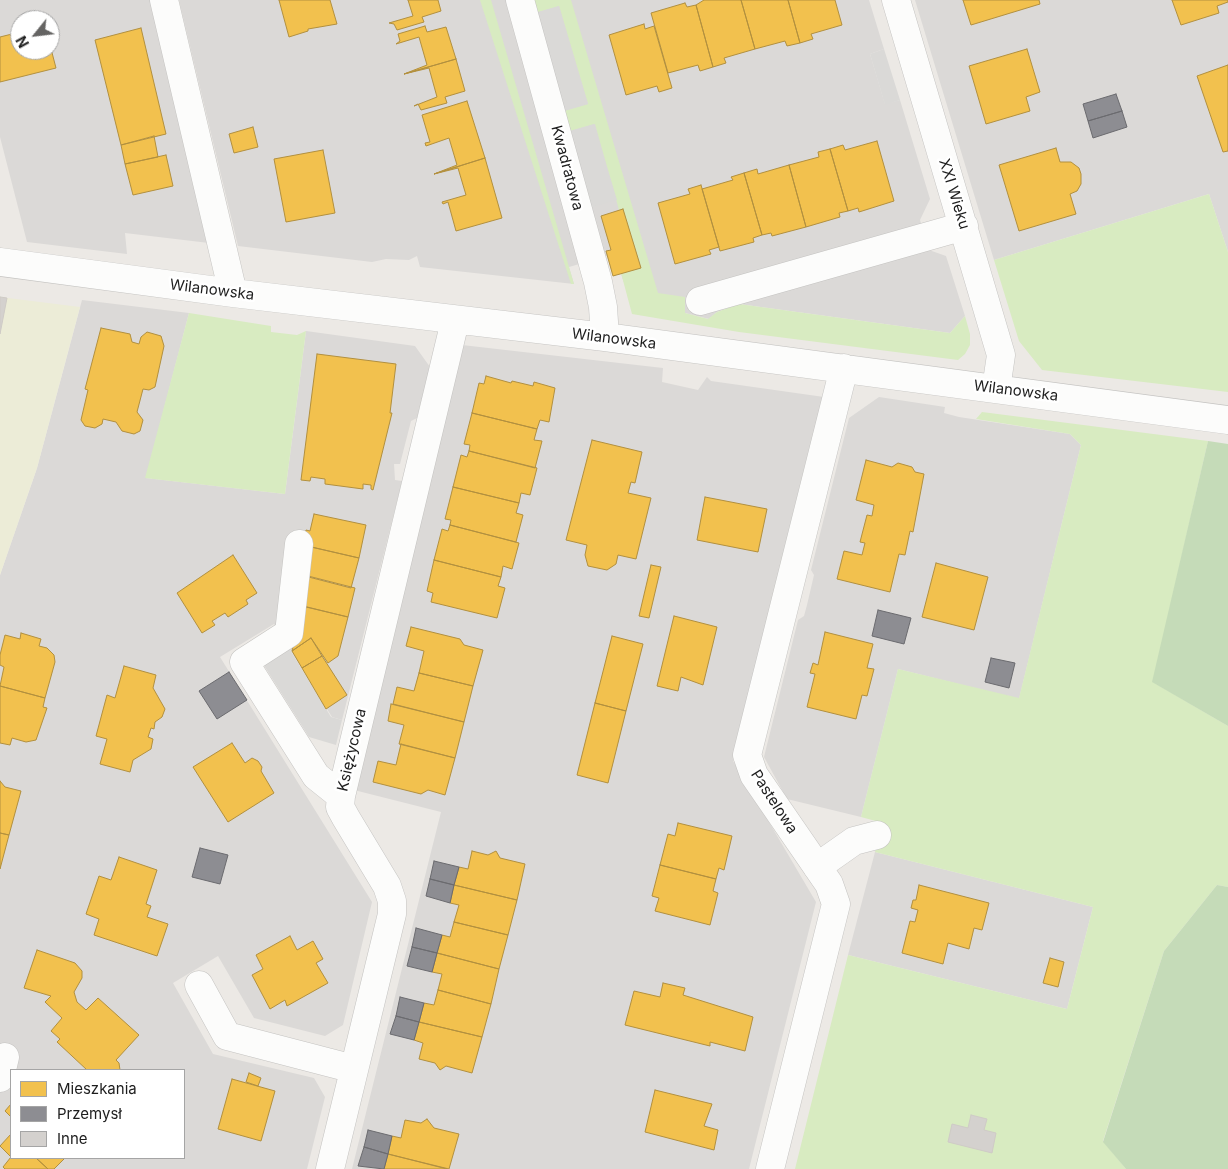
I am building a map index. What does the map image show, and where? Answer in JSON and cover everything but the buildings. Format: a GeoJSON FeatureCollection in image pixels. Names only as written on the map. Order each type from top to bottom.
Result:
{"type":"FeatureCollection","features":[{"type":"Feature","properties":{"kind":"street"},"geometry":{"type":"LineString","coordinates":[[164,0],[233,293]]}},
{"type":"Feature","properties":{"kind":"street","name":"Kwadratowa"},"geometry":{"type":"LineString","coordinates":[[520,0],[598,282],[603,307],[605,338]]}},
{"type":"Feature","properties":{"kind":"street","name":"XXI Wieku"},"geometry":{"type":"LineString","coordinates":[[896,0],[1001,355],[996,389]]}},
{"type":"Feature","properties":{"kind":"street"},"geometry":{"type":"LineString","coordinates":[[700,301],[964,226]]}},
{"type":"Feature","properties":{"kind":"street","name":"Wilanowska"},"geometry":{"type":"LineString","coordinates":[[0,262],[233,293],[844,368],[1228,420]]}},
{"type":"Feature","properties":{"kind":"street","name":"Księżycowa"},"geometry":{"type":"LineString","coordinates":[[330,1169],[392,914],[392,901],[386,886],[343,813],[340,807],[340,796],[455,320]]}},
{"type":"Feature","properties":{"kind":"street","name":"Pastelowa"},"geometry":{"type":"LineString","coordinates":[[770,1169],[836,904],[834,893],[754,775],[747,755],[844,368]]}},
{"type":"Feature","properties":{"kind":"street"},"geometry":{"type":"LineString","coordinates":[[299,544],[289,633],[244,662],[316,776],[340,796]]}},
{"type":"Feature","properties":{"kind":"street"},"geometry":{"type":"LineString","coordinates":[[817,867],[854,841],[877,835]]}},
{"type":"Feature","properties":{"kind":"street"},"geometry":{"type":"LineString","coordinates":[[199,985],[228,1036],[354,1069]]}},
{"type":"Feature","properties":{"kind":"shaded area"},"geometry":{"type":"Polygon","coordinates":[[[0,0],[152,0],[209,243],[125,233],[127,254],[27,242],[0,137],[0,0]]]}},
{"type":"Feature","properties":{"kind":"shaded area"},"geometry":{"type":"Polygon","coordinates":[[[179,0],[869,0],[884,49],[870,54],[885,104],[900,100],[930,199],[920,220],[929,250],[946,256],[965,316],[950,333],[739,304],[717,312],[709,319],[685,313],[627,291],[621,274],[613,276],[607,256],[569,267],[574,284],[420,267],[417,256],[409,260],[386,259],[372,262],[238,246],[179,0]]]}},
{"type":"Feature","properties":{"kind":"shaded area"},"geometry":{"type":"Polygon","coordinates":[[[915,0],[1228,0],[1228,252],[1209,194],[994,260],[915,0]]]}},
{"type":"Feature","properties":{"kind":"shaded area"},"geometry":{"type":"Polygon","coordinates":[[[559,6],[588,104],[564,111],[535,13],[559,6]]]}},
{"type":"Feature","properties":{"kind":"shaded area"},"geometry":{"type":"Polygon","coordinates":[[[884,49],[900,100],[885,105],[870,54],[884,49]]]}},
{"type":"Feature","properties":{"kind":"shaded area"},"geometry":{"type":"Polygon","coordinates":[[[594,124],[617,200],[592,207],[570,131],[594,124]]]}},
{"type":"Feature","properties":{"kind":"shaded area"},"geometry":{"type":"Polygon","coordinates":[[[82,300],[189,313],[146,478],[285,494],[306,331],[415,346],[430,367],[417,418],[411,421],[400,464],[394,464],[395,480],[402,481],[342,720],[332,717],[274,624],[220,657],[372,902],[343,1025],[325,1036],[254,1018],[218,956],[173,983],[213,1054],[314,1078],[325,1097],[307,1169],[0,1169],[0,575],[37,468],[82,300]]]}},
{"type":"Feature","properties":{"kind":"shaded area"},"geometry":{"type":"Polygon","coordinates":[[[462,345],[663,368],[662,382],[698,390],[707,377],[711,381],[824,397],[733,761],[816,902],[749,1169],[352,1169],[441,812],[350,789],[462,345]]]}},
{"type":"Feature","properties":{"kind":"shaded area"},"geometry":{"type":"Polygon","coordinates":[[[879,397],[945,407],[944,413],[959,417],[1070,434],[1081,445],[1019,699],[898,669],[861,817],[787,799],[764,757],[798,620],[804,616],[807,605],[814,575],[811,570],[849,418],[879,397]]]}},
{"type":"Feature","properties":{"kind":"shaded area"},"geometry":{"type":"Polygon","coordinates":[[[289,648],[331,717],[342,720],[336,745],[309,737],[263,664],[289,648]]]}},
{"type":"Feature","properties":{"kind":"shaded area"},"geometry":{"type":"Polygon","coordinates":[[[875,852],[1093,907],[1067,1009],[848,955],[875,852]]]}},
{"type":"Feature","properties":{"kind":"green space"},"geometry":{"type":"Polygon","coordinates":[[[480,0],[491,0],[574,284],[571,284],[480,0]]]}},
{"type":"Feature","properties":{"kind":"green space"},"geometry":{"type":"Polygon","coordinates":[[[531,0],[571,0],[658,293],[685,297],[685,313],[708,319],[717,312],[739,304],[950,333],[965,316],[970,334],[970,345],[965,354],[958,360],[739,332],[632,314],[621,273],[641,267],[623,209],[619,210],[595,124],[570,131],[564,111],[588,104],[559,6],[535,13],[531,0]]]}},
{"type":"Feature","properties":{"kind":"green space"},"geometry":{"type":"Polygon","coordinates":[[[1209,194],[1228,252],[1228,392],[1042,370],[1019,341],[994,260],[1209,194]]]}},
{"type":"Feature","properties":{"kind":"green space"},"geometry":{"type":"Polygon","coordinates":[[[0,297],[80,307],[37,468],[0,575],[0,297]]]}},
{"type":"Feature","properties":{"kind":"green space"},"geometry":{"type":"Polygon","coordinates":[[[189,313],[271,326],[271,332],[297,335],[306,331],[285,494],[145,478],[189,313]]]}},
{"type":"Feature","properties":{"kind":"green space"},"geometry":{"type":"Polygon","coordinates":[[[982,412],[1208,441],[1153,682],[1228,726],[1228,887],[1217,885],[1164,951],[1103,1141],[1126,1169],[795,1169],[848,955],[1067,1009],[1093,907],[875,852],[883,823],[861,817],[898,669],[1019,698],[1081,445],[1070,434],[976,419],[982,412]]]}},
{"type":"Feature","properties":{"kind":"green space"},"geometry":{"type":"Polygon","coordinates":[[[1208,441],[1228,444],[1228,726],[1152,682],[1208,441]]]}},
{"type":"Feature","properties":{"kind":"green space"},"geometry":{"type":"Polygon","coordinates":[[[1217,885],[1228,887],[1228,1169],[1126,1169],[1103,1142],[1164,951],[1217,885]]]}}]}
